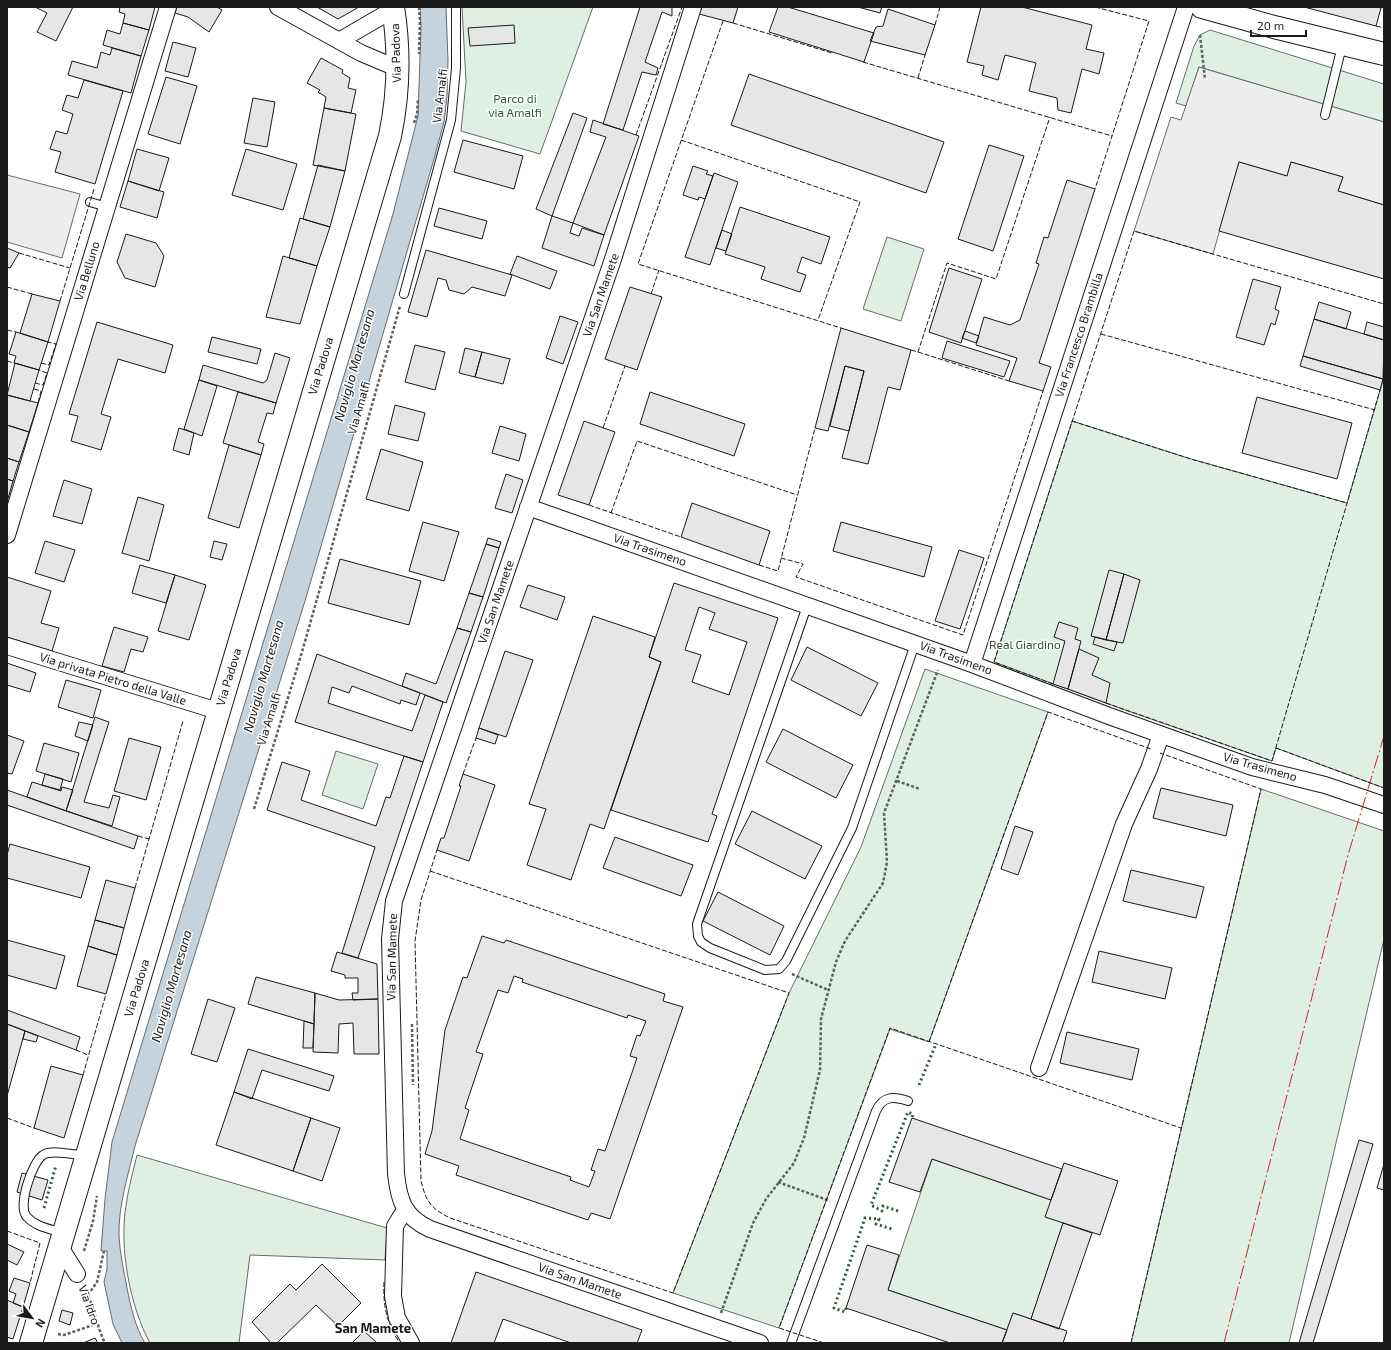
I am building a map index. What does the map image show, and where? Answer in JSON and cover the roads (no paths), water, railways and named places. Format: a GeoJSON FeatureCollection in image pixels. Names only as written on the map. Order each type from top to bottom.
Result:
{"type":"FeatureCollection","features":[{"type":"Feature","properties":{"kind":"street","name":"Via Belluno"},"geometry":{"type":"LineString","coordinates":[[7,535],[168,7]]}},
{"type":"Feature","properties":{"kind":"street"},"geometry":{"type":"LineString","coordinates":[[278,7],[339,41],[399,69]]}},
{"type":"Feature","properties":{"kind":"street","name":"Via San Mamete"},"geometry":{"type":"LineString","coordinates":[[693,7],[620,238],[402,875],[393,908],[390,939],[396,1174],[398,1191],[405,1210],[414,1221],[440,1233],[760,1343]]}},
{"type":"Feature","properties":{"kind":"street","name":"Via Francesco Brambilla"},"geometry":{"type":"LineString","coordinates":[[972,664],[1186,7]]}},
{"type":"Feature","properties":{"kind":"street"},"geometry":{"type":"LineString","coordinates":[[1202,7],[1384,54]]}},
{"type":"Feature","properties":{"kind":"street"},"geometry":{"type":"LineString","coordinates":[[339,41],[394,8]]}},
{"type":"Feature","properties":{"kind":"street","name":"Via Padova"},"geometry":{"type":"LineString","coordinates":[[31,1343],[390,136],[396,104],[399,69],[394,8]]}},
{"type":"Feature","properties":{"kind":"street","name":"Via Trasimeno"},"geometry":{"type":"LineString","coordinates":[[528,507],[972,664],[1262,771],[1325,785],[1384,805]]}},
{"type":"Feature","properties":{"kind":"street","name":"Via privata Pietro della Valle"},"geometry":{"type":"LineString","coordinates":[[7,646],[218,711]]}},
{"type":"Feature","properties":{"kind":"street"},"geometry":{"type":"LineString","coordinates":[[1039,1068],[1124,824],[1149,769],[1161,734]]}},
{"type":"Feature","properties":{"kind":"street"},"geometry":{"type":"LineString","coordinates":[[405,1210],[395,1226],[393,1296],[397,1318],[411,1343]]}},
{"type":"Feature","properties":{"kind":"street","name":"Via Idro"},"geometry":{"type":"LineString","coordinates":[[62,1240],[77,1274]]}},
{"type":"Feature","properties":{"kind":"lane","name":"Via Amalfi"},"geometry":{"type":"LineString","coordinates":[[404,294],[444,150],[453,108],[456,68],[456,7]]}},
{"type":"Feature","properties":{"kind":"lane"},"geometry":{"type":"LineString","coordinates":[[1325,115],[1343,44]]}},
{"type":"Feature","properties":{"kind":"lane"},"geometry":{"type":"LineString","coordinates":[[90,202],[107,207]]}},
{"type":"Feature","properties":{"kind":"lane"},"geometry":{"type":"LineString","coordinates":[[807,606],[701,911],[697,931],[701,942],[710,948],[765,970],[773,971],[783,966],[852,828],[915,644]]}},
{"type":"Feature","properties":{"kind":"lane"},"geometry":{"type":"LineString","coordinates":[[791,1343],[876,1111],[882,1101],[886,1098],[896,1098],[908,1101]]}},
{"type":"Feature","properties":{"kind":"lane"},"geometry":{"type":"LineString","coordinates":[[62,1240],[25,1216],[22,1210],[33,1168],[37,1160],[50,1153],[87,1156]]}},
{"type":"Feature","properties":{"kind":"water","name":"Naviglio Martesana"},"geometry":{"type":"Polygon","coordinates":[[[420,7],[446,7],[448,60],[447,97],[444,122],[305,601],[135,1146],[122,1202],[119,1237],[122,1262],[132,1310],[136,1324],[145,1343],[122,1343],[113,1324],[104,1282],[107,1269],[107,1251],[101,1251],[105,1199],[112,1142],[393,214],[418,116],[421,27],[420,7]]]}},
{"type":"Feature","properties":{"kind":"district","name":"San Mamete"},"geometry":{"type":"Point","coordinates":[373,1328]}},
{"type":"Feature","properties":{"kind":"park label","name":"Parco di via Amalfi"},"geometry":{"type":"Point","coordinates":[515,106]}},
{"type":"Feature","properties":{"kind":"park label","name":"Real Giardino"},"geometry":{"type":"Point","coordinates":[1025,645]}}]}
